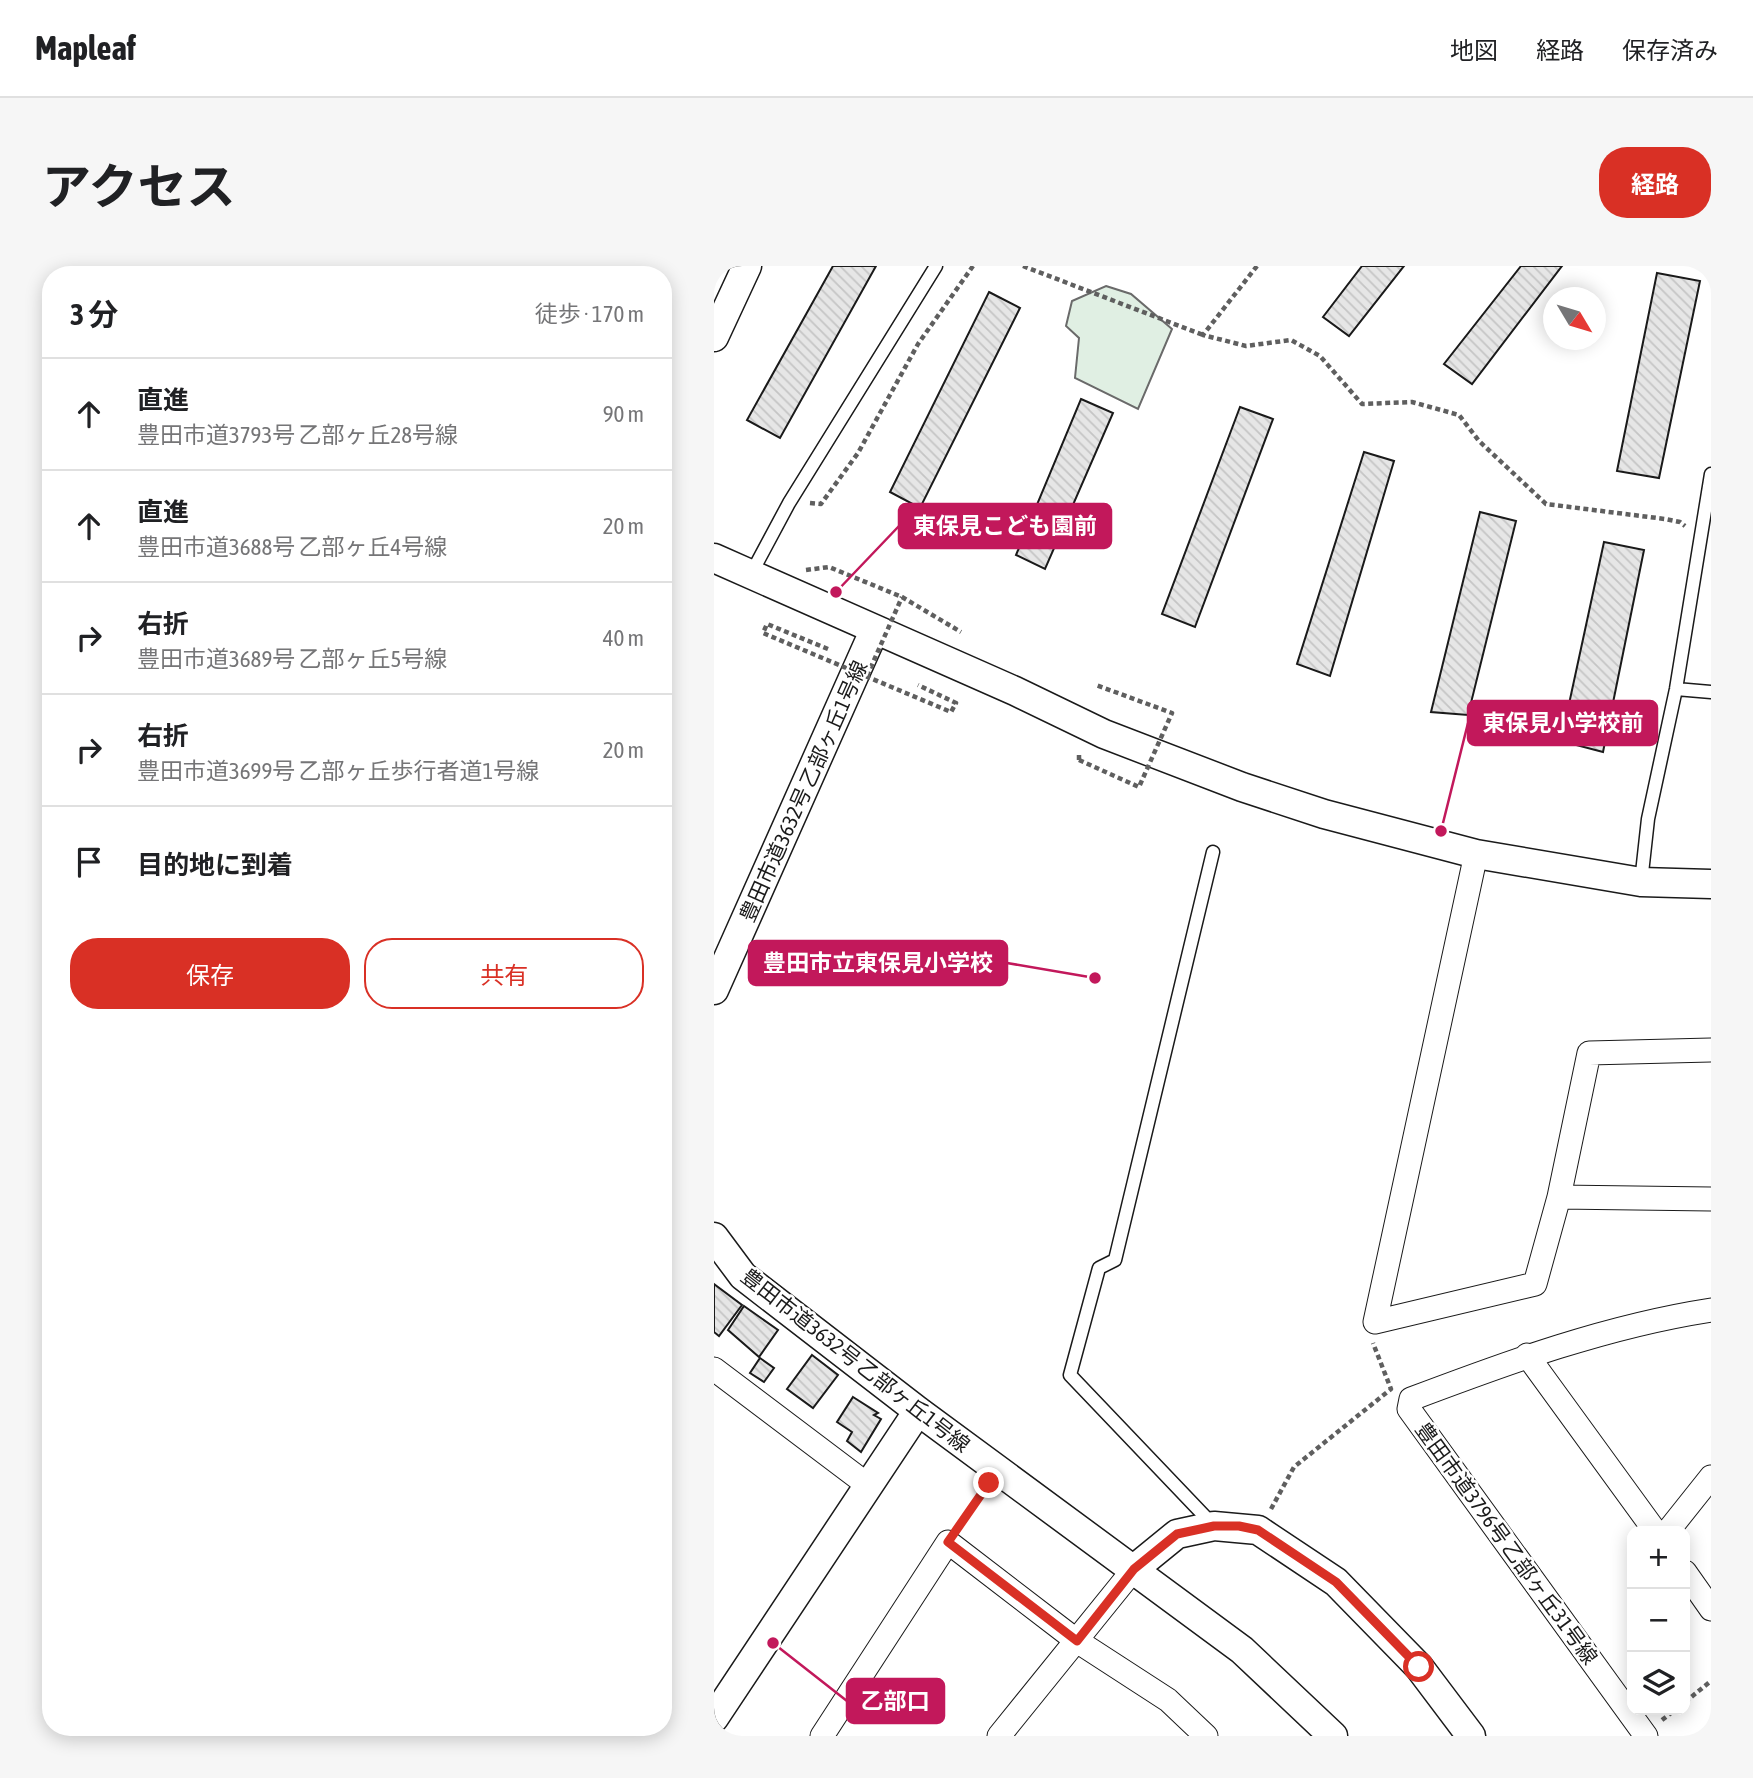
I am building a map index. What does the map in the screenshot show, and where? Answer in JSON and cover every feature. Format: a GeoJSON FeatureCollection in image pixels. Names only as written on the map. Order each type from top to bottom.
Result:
{"type":"FeatureCollection","features":[{"type":"Feature","properties":{"kind":"street"},"geometry":{"type":"LineString","coordinates":[[714,337],[747,266]]}},
{"type":"Feature","properties":{"kind":"street"},"geometry":{"type":"LineString","coordinates":[[714,558],[1177,763],[1324,814],[1476,854],[1641,882],[1711,884]]}},
{"type":"Feature","properties":{"kind":"street","name":"豊田市道3632号 乙部ヶ丘1号線"},"geometry":{"type":"LineString","coordinates":[[714,990],[874,631]]}},
{"type":"Feature","properties":{"kind":"street"},"geometry":{"type":"LineString","coordinates":[[1476,854],[1376,1322],[1535,1284],[1559,1197],[1589,1053],[1711,1050]]}},
{"type":"Feature","properties":{"kind":"street"},"geometry":{"type":"LineString","coordinates":[[1559,1197],[1711,1199]]}},
{"type":"Feature","properties":{"kind":"street","name":"豊田市道3632号 乙部ヶ丘1号線"},"geometry":{"type":"LineString","coordinates":[[714,1237],[743,1276],[918,1411],[1242,1650],[1333,1736]]}},
{"type":"Feature","properties":{"kind":"street","name":"豊田市道3796号 乙部ヶ丘31号線"},"geometry":{"type":"LineString","coordinates":[[1646,1736],[1409,1409],[1411,1399],[1527,1355],[1653,1319],[1711,1310]]}},
{"type":"Feature","properties":{"kind":"street"},"geometry":{"type":"LineString","coordinates":[[1527,1355],[1651,1526]]}},
{"type":"Feature","properties":{"kind":"street"},"geometry":{"type":"LineString","coordinates":[[714,1369],[869,1486]]}},
{"type":"Feature","properties":{"kind":"street"},"geometry":{"type":"LineString","coordinates":[[714,1718],[918,1411]]}},
{"type":"Feature","properties":{"kind":"street"},"geometry":{"type":"LineString","coordinates":[[1672,1526],[1711,1477]]}},
{"type":"Feature","properties":{"kind":"street"},"geometry":{"type":"LineString","coordinates":[[999,1736],[1134,1569],[1177,1534],[1214,1526],[1258,1530],[1336,1582],[1419,1667],[1471,1736]]}},
{"type":"Feature","properties":{"kind":"street"},"geometry":{"type":"LineString","coordinates":[[822,1736],[948,1542],[1077,1641],[1168,1700],[1206,1736]]}},
{"type":"Feature","properties":{"kind":"street"},"geometry":{"type":"LineString","coordinates":[[1690,1579],[1711,1609]]}},
{"type":"Feature","properties":{"kind":"lane"},"geometry":{"type":"LineString","coordinates":[[751,574],[789,503],[936,266]]}},
{"type":"Feature","properties":{"kind":"lane"},"geometry":{"type":"LineString","coordinates":[[1641,882],[1648,819],[1676,689],[1711,474]]}},
{"type":"Feature","properties":{"kind":"lane"},"geometry":{"type":"LineString","coordinates":[[1676,689],[1711,692]]}},
{"type":"Feature","properties":{"kind":"lane"},"geometry":{"type":"LineString","coordinates":[[1213,852],[1115,1259],[1099,1268],[1070,1375],[1214,1526]]}},
{"type":"Feature","properties":{"kind":"path"},"geometry":{"type":"LineString","coordinates":[[803,510],[808,503],[821,504],[858,453],[918,344],[973,266]]}},
{"type":"Feature","properties":{"kind":"path"},"geometry":{"type":"LineString","coordinates":[[1023,266],[1203,335],[1246,346],[1291,340],[1320,356],[1362,404],[1412,402],[1459,415],[1479,441],[1546,504],[1665,519]]}},
{"type":"Feature","properties":{"kind":"path"},"geometry":{"type":"LineString","coordinates":[[1203,335],[1257,266]]}},
{"type":"Feature","properties":{"kind":"path"},"geometry":{"type":"LineString","coordinates":[[805,570],[829,567],[902,597],[961,632]]}},
{"type":"Feature","properties":{"kind":"path"},"geometry":{"type":"LineString","coordinates":[[867,677],[902,597]]}},
{"type":"Feature","properties":{"kind":"path"},"geometry":{"type":"LineString","coordinates":[[828,649],[767,624],[763,634],[951,712],[956,703],[918,685]]}},
{"type":"Feature","properties":{"kind":"path"},"geometry":{"type":"LineString","coordinates":[[1079,752],[1079,760],[1139,787],[1172,713],[1096,685]]}},
{"type":"Feature","properties":{"kind":"path"},"geometry":{"type":"LineString","coordinates":[[1267,1516],[1294,1467],[1391,1389],[1371,1337],[1376,1322]]}},
{"type":"Feature","properties":{"kind":"path"},"geometry":{"type":"LineString","coordinates":[[948,1542],[989,1483]]}},
{"type":"Feature","properties":{"kind":"path"},"geometry":{"type":"LineString","coordinates":[[1690,1698],[1711,1681]]}},
{"type":"Feature","properties":{"kind":"green space"},"geometry":{"type":"Polygon","coordinates":[[[1106,286],[1131,294],[1172,329],[1138,409],[1075,378],[1079,338],[1066,326],[1072,301],[1106,286]]]}},
{"type":"Feature","properties":{"kind":"building"},"geometry":{"type":"Polygon","coordinates":[[[833,266],[876,266],[780,438],[747,420],[833,266]]]}},
{"type":"Feature","properties":{"kind":"building"},"geometry":{"type":"Polygon","coordinates":[[[1362,266],[1404,266],[1349,336],[1323,317],[1362,266]]]}},
{"type":"Feature","properties":{"kind":"building"},"geometry":{"type":"Polygon","coordinates":[[[1521,266],[1562,266],[1546,287],[1543,287],[1543,291],[1472,384],[1444,364],[1521,266]]]}},
{"type":"Feature","properties":{"kind":"building"},"geometry":{"type":"Polygon","coordinates":[[[1657,273],[1700,281],[1659,478],[1617,471],[1657,273]]]}},
{"type":"Feature","properties":{"kind":"building"},"geometry":{"type":"Polygon","coordinates":[[[989,292],[1020,308],[920,508],[890,492],[989,292]]]}},
{"type":"Feature","properties":{"kind":"building"},"geometry":{"type":"Polygon","coordinates":[[[1081,399],[1113,413],[1045,569],[1016,555],[1081,399]]]}},
{"type":"Feature","properties":{"kind":"building"},"geometry":{"type":"Polygon","coordinates":[[[1240,407],[1273,419],[1195,627],[1162,614],[1240,407]]]}},
{"type":"Feature","properties":{"kind":"building"},"geometry":{"type":"Polygon","coordinates":[[[1364,452],[1394,461],[1330,676],[1297,664],[1364,452]]]}},
{"type":"Feature","properties":{"kind":"building"},"geometry":{"type":"Polygon","coordinates":[[[1480,512],[1516,521],[1468,715],[1431,712],[1480,512]]]}},
{"type":"Feature","properties":{"kind":"building"},"geometry":{"type":"Polygon","coordinates":[[[1604,542],[1644,550],[1603,752],[1561,741],[1604,542]]]}},
{"type":"Feature","properties":{"kind":"building"},"geometry":{"type":"Polygon","coordinates":[[[714,1284],[742,1305],[719,1336],[714,1332],[714,1284]]]}},
{"type":"Feature","properties":{"kind":"building"},"geometry":{"type":"Polygon","coordinates":[[[744,1306],[778,1330],[759,1357],[728,1330],[744,1306]]]}},
{"type":"Feature","properties":{"kind":"building"},"geometry":{"type":"Polygon","coordinates":[[[812,1355],[838,1375],[813,1408],[787,1389],[812,1355]]]}},
{"type":"Feature","properties":{"kind":"building"},"geometry":{"type":"Polygon","coordinates":[[[760,1358],[774,1368],[764,1382],[750,1373],[760,1358]]]}},
{"type":"Feature","properties":{"kind":"building"},"geometry":{"type":"Polygon","coordinates":[[[853,1397],[878,1413],[874,1415],[881,1419],[861,1452],[847,1441],[852,1432],[837,1422],[853,1397]]]}},
{"type":"Feature","properties":{"kind":"place","name":"東保見こども園前"},"geometry":{"type":"Point","coordinates":[836,592]}},
{"type":"Feature","properties":{"kind":"place","name":"東保見小学校前"},"geometry":{"type":"Point","coordinates":[1441,831]}},
{"type":"Feature","properties":{"kind":"place","name":"豊田市立東保見小学校"},"geometry":{"type":"Point","coordinates":[1095,978]}},
{"type":"Feature","properties":{"kind":"place","name":"乙部口"},"geometry":{"type":"Point","coordinates":[773,1643]}},
{"type":"Feature","properties":{"kind":"route"},"geometry":{"type":"LineString","coordinates":[[989,1483],[948,1542],[1077,1641],[1134,1569],[1177,1534],[1214,1526],[1239,1526],[1258,1530],[1336,1582],[1419,1667]]}}]}
